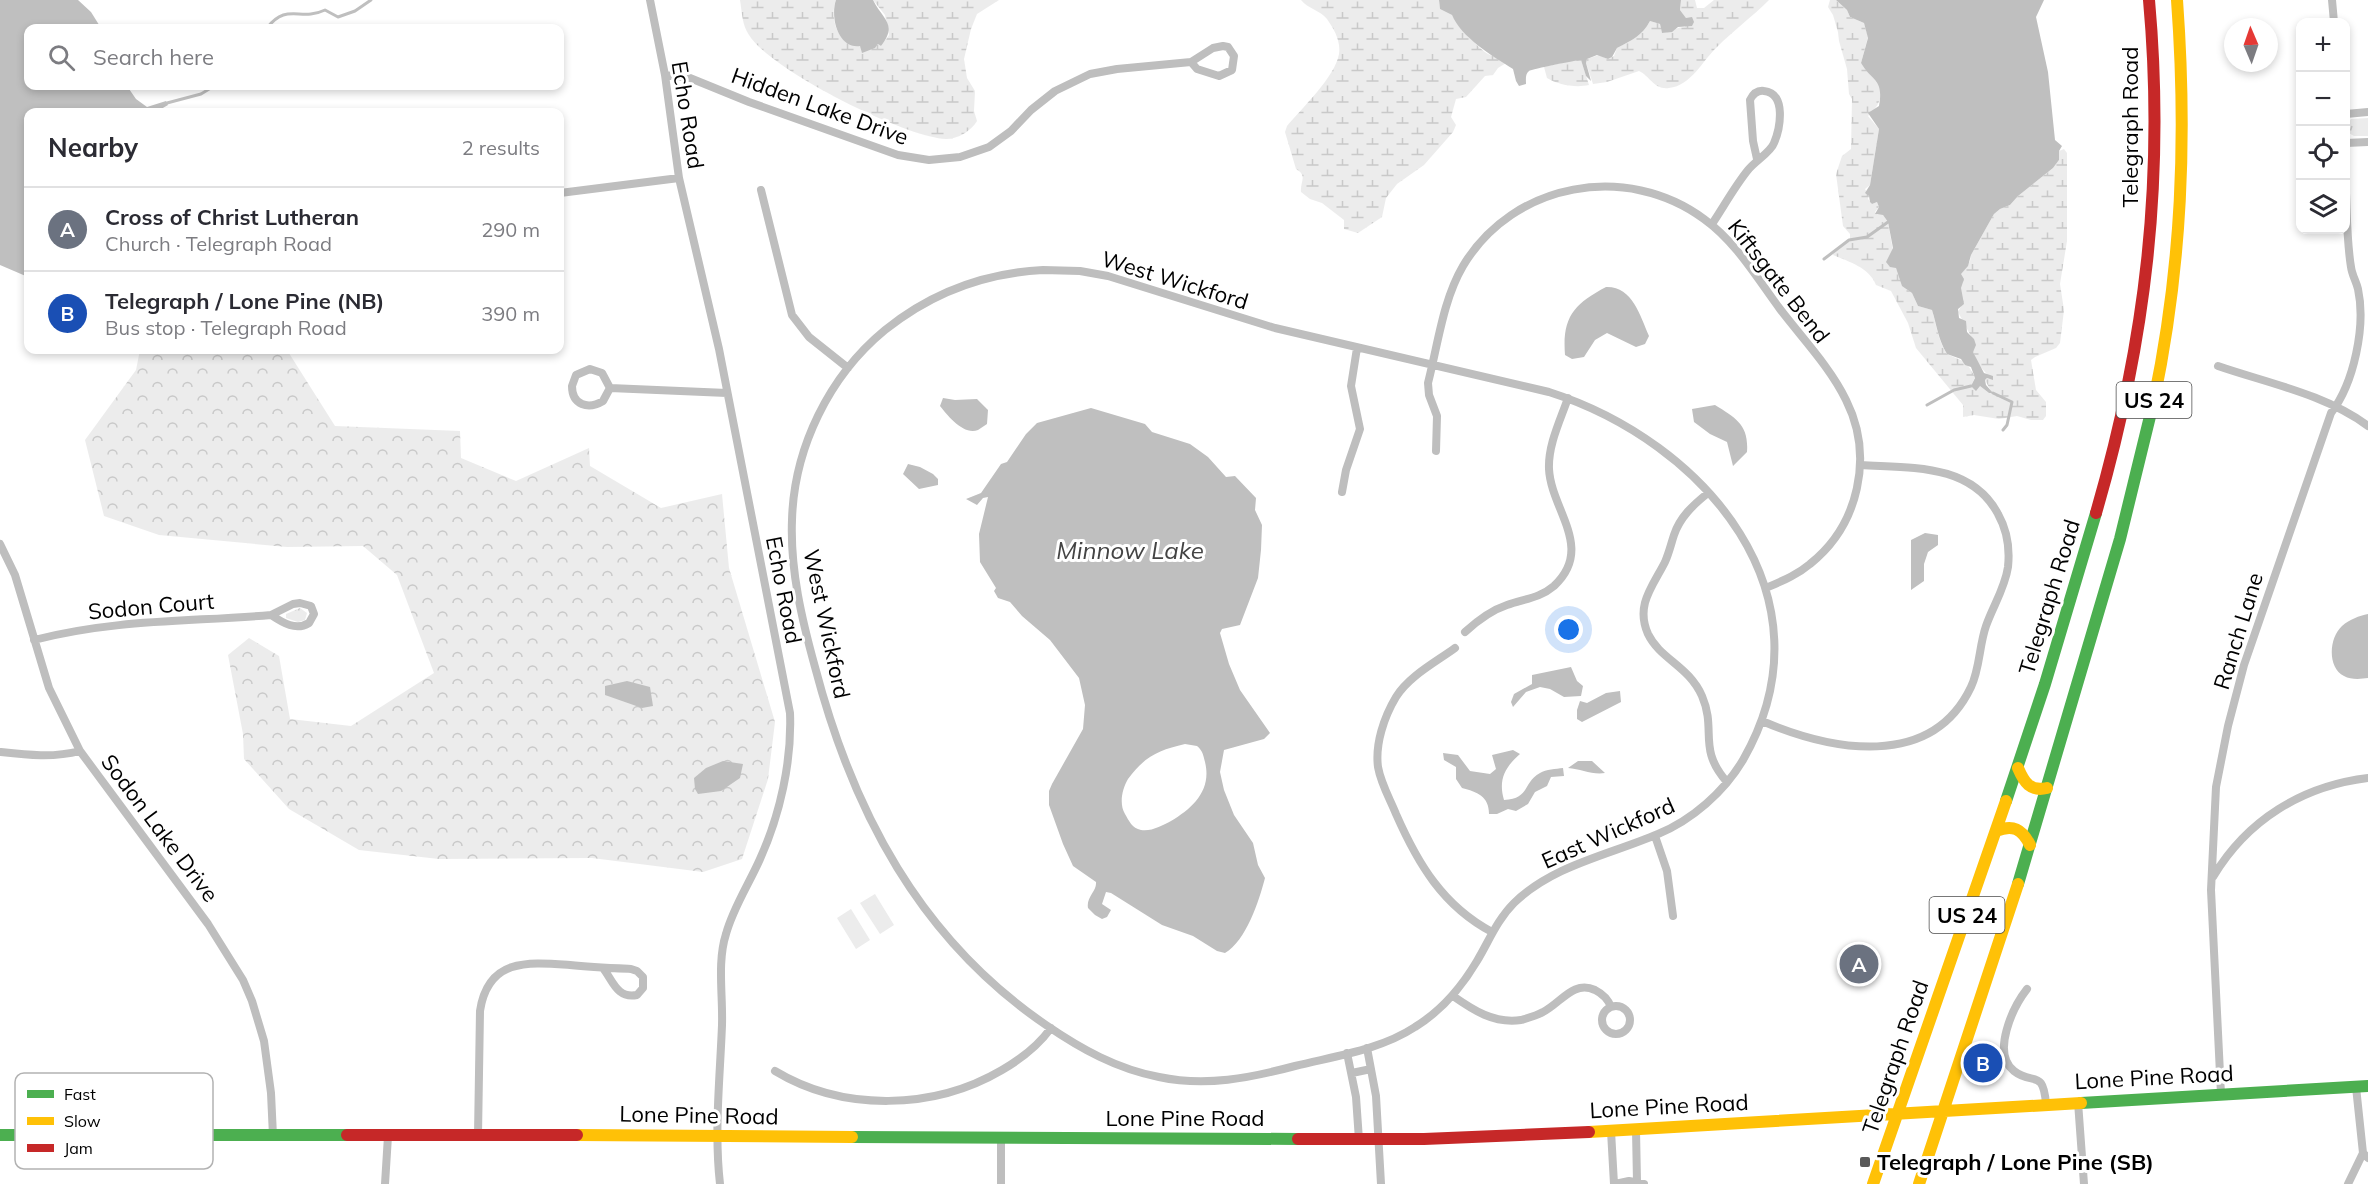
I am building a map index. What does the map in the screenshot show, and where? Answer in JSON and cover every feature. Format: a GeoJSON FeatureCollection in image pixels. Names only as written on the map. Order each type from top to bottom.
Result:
{"type":"FeatureCollection","features":[{"type":"Feature","properties":{"kind":"main road","name":"Telegraph Road"},"geometry":{"type":"LineString","coordinates":[[1873,1184],[2018,768],[2103,488],[2124,405],[2138,331],[2149,252],[2154,173],[2154,80],[2148,0]]}},
{"type":"Feature","properties":{"kind":"main road","name":"US 24"},"geometry":{"type":"LineString","coordinates":[[1920,1184],[2030,845],[2136,478],[2152,411],[2165,344],[2177,257],[2182,175],[2182,91],[2177,0]]}},
{"type":"Feature","properties":{"kind":"main road"},"geometry":{"type":"LineString","coordinates":[[2018,768],[2025,783],[2031,789],[2047,788]]}},
{"type":"Feature","properties":{"kind":"main road"},"geometry":{"type":"LineString","coordinates":[[1996,831],[2006,826],[2016,827],[2022,831],[2030,845]]}},
{"type":"Feature","properties":{"kind":"main road","name":"Lone Pine Road"},"geometry":{"type":"LineString","coordinates":[[213,1136],[1359,1140],[1486,1138],[2362,1087]]}},
{"type":"Feature","properties":{"kind":"main road","name":"Lone Pine Road"},"geometry":{"type":"LineString","coordinates":[[0,1135],[15,1135]]}},
{"type":"Feature","properties":{"kind":"street","name":"Echo Road"},"geometry":{"type":"LineString","coordinates":[[650,0],[665,75],[679,177],[719,349],[788,698],[790,727],[787,765],[771,828],[761,856],[731,920],[723,945],[717,1136],[720,1184]]}},
{"type":"Feature","properties":{"kind":"street"},"geometry":{"type":"LineString","coordinates":[[2332,0],[2334,18]]}},
{"type":"Feature","properties":{"kind":"street","name":"Hidden Lake Drive"},"geometry":{"type":"LineString","coordinates":[[665,75],[690,78],[749,102],[898,155],[929,160],[960,156],[989,147],[1011,131],[1043,99],[1079,78],[1108,70],[1191,62],[1213,48],[1223,46],[1233,52],[1235,60],[1232,70],[1220,76],[1197,69],[1191,62]]}},
{"type":"Feature","properties":{"kind":"street"},"geometry":{"type":"LineString","coordinates":[[1712,224],[1757,159],[1772,148],[1778,132],[1779,104],[1777,98],[1768,91],[1760,91],[1750,100],[1753,141],[1757,159]]}},
{"type":"Feature","properties":{"kind":"street"},"geometry":{"type":"LineString","coordinates":[[2350,114],[2368,112]]}},
{"type":"Feature","properties":{"kind":"street"},"geometry":{"type":"LineString","coordinates":[[2350,143],[2368,142]]}},
{"type":"Feature","properties":{"kind":"street"},"geometry":{"type":"LineString","coordinates":[[564,192],[679,177]]}},
{"type":"Feature","properties":{"kind":"street","name":"Kiftsgate Bend"},"geometry":{"type":"LineString","coordinates":[[1436,451],[1437,416],[1428,389],[1432,364],[1449,299],[1463,267],[1478,246],[1494,229],[1534,202],[1578,188],[1620,186],[1663,197],[1690,209],[1712,224],[1744,260],[1839,388],[1855,424],[1861,465],[1850,510],[1833,541],[1810,564],[1797,574],[1766,588]]}},
{"type":"Feature","properties":{"kind":"street"},"geometry":{"type":"LineString","coordinates":[[761,190],[792,315],[809,338],[848,368]]}},
{"type":"Feature","properties":{"kind":"street","name":"Ranch Lane"},"geometry":{"type":"LineString","coordinates":[[2221,1094],[2212,878],[2216,787],[2244,665],[2331,413],[2341,400],[2359,345],[2360,308],[2358,288],[2351,269],[2349,234]]}},
{"type":"Feature","properties":{"kind":"street","name":"West Wickford"},"geometry":{"type":"LineString","coordinates":[[1347,1053],[1248,1077],[1194,1082],[1155,1077],[1112,1063],[1051,1028],[1008,997],[972,964],[919,903],[888,855],[849,772],[825,706],[810,650],[798,594],[791,523],[798,476],[811,432],[826,400],[848,368],[878,336],[927,302],[957,287],[986,278],[1043,270],[1080,271],[1108,276],[1256,323],[1432,364]]}},
{"type":"Feature","properties":{"kind":"street"},"geometry":{"type":"LineString","coordinates":[[2358,288],[2368,300]]}},
{"type":"Feature","properties":{"kind":"street"},"geometry":{"type":"LineString","coordinates":[[2359,345],[2368,334]]}},
{"type":"Feature","properties":{"kind":"street"},"geometry":{"type":"LineString","coordinates":[[1342,492],[1346,470],[1360,429],[1351,386],[1357,348]]}},
{"type":"Feature","properties":{"kind":"street","name":"East Wickford"},"geometry":{"type":"LineString","coordinates":[[1347,1053],[1391,1040],[1413,1029],[1452,996],[1479,959],[1492,932],[1512,905],[1539,884],[1580,863],[1655,836],[1700,809],[1727,782],[1743,759],[1762,721],[1770,688],[1774,654],[1772,610],[1766,588],[1751,551],[1741,534],[1708,493],[1681,467],[1613,419],[1568,398],[1432,364]]}},
{"type":"Feature","properties":{"kind":"street"},"geometry":{"type":"LineString","coordinates":[[2217,366],[2336,407],[2368,426]]}},
{"type":"Feature","properties":{"kind":"street"},"geometry":{"type":"LineString","coordinates":[[590,369],[602,374],[610,388],[603,401],[589,407],[577,401],[572,386],[576,375],[590,369]]}},
{"type":"Feature","properties":{"kind":"street"},"geometry":{"type":"LineString","coordinates":[[610,388],[727,393]]}},
{"type":"Feature","properties":{"kind":"street"},"geometry":{"type":"LineString","coordinates":[[1465,632],[1500,608],[1547,591],[1555,585],[1566,569],[1571,550],[1570,530],[1552,490],[1549,469],[1552,445],[1568,398]]}},
{"type":"Feature","properties":{"kind":"street"},"geometry":{"type":"LineString","coordinates":[[1762,721],[1810,739],[1830,743],[1866,746],[1898,743],[1924,736],[1944,722],[1962,704],[1972,686],[1984,630],[2004,585],[2008,564],[2008,543],[2001,520],[1985,496],[1974,486],[1952,474],[1927,469],[1861,465]]}},
{"type":"Feature","properties":{"kind":"street"},"geometry":{"type":"LineString","coordinates":[[1708,493],[1691,507],[1678,525],[1666,560],[1647,591],[1644,612],[1648,634],[1689,674],[1701,694],[1707,715],[1709,752],[1716,768],[1727,782]]}},
{"type":"Feature","properties":{"kind":"street","name":"Sodon Lake Drive"},"geometry":{"type":"LineString","coordinates":[[0,544],[15,575],[49,688],[80,751],[208,924],[243,980],[258,1020],[265,1049],[273,1136]]}},
{"type":"Feature","properties":{"kind":"street","name":"Sodon Court"},"geometry":{"type":"LineString","coordinates":[[34,640],[81,629],[134,622],[271,615]]}},
{"type":"Feature","properties":{"kind":"street"},"geometry":{"type":"LineString","coordinates":[[1455,648],[1407,683],[1396,697],[1383,728],[1378,767],[1384,787],[1410,846],[1425,873],[1454,906],[1477,924],[1492,932]]}},
{"type":"Feature","properties":{"kind":"street"},"geometry":{"type":"LineString","coordinates":[[0,752],[44,756],[80,751]]}},
{"type":"Feature","properties":{"kind":"street"},"geometry":{"type":"LineString","coordinates":[[2212,878],[2226,855],[2266,816],[2326,786],[2368,778]]}},
{"type":"Feature","properties":{"kind":"street"},"geometry":{"type":"LineString","coordinates":[[1655,836],[1667,872],[1672,916]]}},
{"type":"Feature","properties":{"kind":"street"},"geometry":{"type":"LineString","coordinates":[[478,1135],[480,1011],[483,995],[492,980],[504,970],[527,963],[603,968],[637,971],[643,977],[643,988],[637,995],[624,996],[618,991],[603,968]]}},
{"type":"Feature","properties":{"kind":"street"},"geometry":{"type":"LineString","coordinates":[[1452,996],[1480,1014],[1512,1021],[1533,1017],[1554,1006],[1574,989],[1582,988],[1598,992],[1605,996],[1611,1007]]}},
{"type":"Feature","properties":{"kind":"street"},"geometry":{"type":"LineString","coordinates":[[2027,989],[2018,1001],[2005,1036],[2003,1051],[2008,1064],[2015,1071],[2041,1083],[2046,1104]]}},
{"type":"Feature","properties":{"kind":"street"},"geometry":{"type":"LineString","coordinates":[[775,1071],[812,1089],[843,1097],[881,1101],[916,1100],[952,1092],[992,1076],[1025,1054],[1051,1028]]}},
{"type":"Feature","properties":{"kind":"street"},"geometry":{"type":"LineString","coordinates":[[1367,1048],[1378,1117],[1380,1184]]}},
{"type":"Feature","properties":{"kind":"street"},"geometry":{"type":"LineString","coordinates":[[1347,1053],[1357,1105],[1359,1140]]}},
{"type":"Feature","properties":{"kind":"street"},"geometry":{"type":"LineString","coordinates":[[1352,1073],[1371,1069]]}},
{"type":"Feature","properties":{"kind":"street"},"geometry":{"type":"LineString","coordinates":[[2348,1184],[2366,1156],[2362,1087]]}},
{"type":"Feature","properties":{"kind":"street"},"geometry":{"type":"LineString","coordinates":[[2078,1102],[2084,1184]]}},
{"type":"Feature","properties":{"kind":"street"},"geometry":{"type":"LineString","coordinates":[[1611,1131],[1615,1184],[1641,1183],[1636,1130]]}},
{"type":"Feature","properties":{"kind":"street"},"geometry":{"type":"LineString","coordinates":[[385,1184],[388,1136]]}},
{"type":"Feature","properties":{"kind":"street"},"geometry":{"type":"LineString","coordinates":[[1001,1184],[1002,1139]]}},
{"type":"Feature","properties":{"kind":"green space"},"geometry":{"type":"Polygon","coordinates":[[[740,0],[836,0],[834,15],[837,30],[846,41],[860,46],[865,51],[879,44],[881,46],[889,35],[885,15],[873,0],[999,0],[977,14],[964,59],[967,78],[975,91],[974,111],[977,121],[964,134],[946,139],[927,136],[901,127],[840,100],[783,66],[762,49],[747,31],[740,0]]]}},
{"type":"Feature","properties":{"kind":"green space"},"geometry":{"type":"Polygon","coordinates":[[[1301,0],[1439,0],[1440,9],[1452,15],[1479,47],[1506,63],[1493,75],[1485,76],[1466,97],[1456,99],[1451,117],[1456,125],[1453,132],[1424,165],[1397,184],[1386,198],[1382,217],[1358,233],[1344,229],[1344,220],[1322,203],[1310,199],[1301,192],[1303,176],[1296,169],[1285,132],[1287,126],[1325,82],[1339,54],[1338,40],[1327,19],[1301,0]]]}},
{"type":"Feature","properties":{"kind":"green space"},"geometry":{"type":"Polygon","coordinates":[[[1681,0],[1695,0],[1697,8],[1704,8],[1714,0],[1769,0],[1717,47],[1684,83],[1669,88],[1660,87],[1639,71],[1607,82],[1593,84],[1586,63],[1587,59],[1599,55],[1608,59],[1614,56],[1617,48],[1640,34],[1650,21],[1660,24],[1662,33],[1685,27],[1686,18],[1680,10],[1681,0]]]}},
{"type":"Feature","properties":{"kind":"green space"},"geometry":{"type":"Polygon","coordinates":[[[1830,0],[1836,0],[1847,10],[1850,17],[1864,23],[1868,37],[1861,63],[1878,82],[1881,92],[1879,103],[1868,116],[1879,129],[1870,185],[1865,189],[1872,204],[1877,202],[1879,207],[1875,212],[1877,215],[1883,215],[1888,222],[1896,268],[1903,286],[1912,293],[1918,306],[1932,310],[1939,337],[1947,354],[1964,362],[1975,377],[1971,386],[1980,386],[1989,393],[1992,393],[1985,380],[1991,379],[1979,365],[1973,352],[1972,338],[1958,312],[1961,306],[1960,274],[1970,261],[1971,255],[1994,214],[2010,205],[2053,168],[2059,160],[2059,151],[2064,149],[2067,153],[2067,241],[2060,284],[2064,310],[2060,343],[2056,348],[2031,360],[2036,390],[2046,402],[2046,416],[2043,420],[2031,420],[2017,416],[1999,419],[1974,415],[1963,417],[1963,405],[1916,348],[1908,323],[1891,291],[1876,285],[1864,269],[1833,255],[1835,250],[1850,241],[1850,234],[1843,226],[1836,174],[1842,156],[1851,149],[1852,99],[1849,94],[1847,69],[1838,32],[1828,7],[1830,0]]]}},
{"type":"Feature","properties":{"kind":"green space"},"geometry":{"type":"Polygon","coordinates":[[[1581,60],[1589,85],[1567,85],[1547,78],[1544,67],[1581,60]]]}},
{"type":"Feature","properties":{"kind":"green space"},"geometry":{"type":"Polygon","coordinates":[[[2368,118],[2368,136],[2350,134],[2351,119],[2368,118]]]}},
{"type":"Feature","properties":{"kind":"green space"},"geometry":{"type":"Polygon","coordinates":[[[139,354],[290,354],[335,426],[460,431],[461,458],[516,481],[589,448],[590,466],[661,508],[722,494],[729,568],[775,722],[768,779],[742,859],[703,872],[592,858],[439,859],[359,850],[289,809],[244,759],[243,734],[228,655],[249,638],[279,656],[290,719],[351,726],[434,673],[397,575],[363,546],[287,547],[159,535],[104,516],[85,440],[136,370],[139,354]]]}},
{"type":"Feature","properties":{"kind":"green space"},"geometry":{"type":"Polygon","coordinates":[[[300,608],[307,613],[305,620],[298,622],[286,618],[286,614],[300,608]]]}},
{"type":"Feature","properties":{"kind":"green space"},"geometry":{"type":"Polygon","coordinates":[[[875,894],[894,925],[880,934],[860,903],[875,894]]]}},
{"type":"Feature","properties":{"kind":"green space"},"geometry":{"type":"Polygon","coordinates":[[[851,909],[870,940],[856,949],[837,918],[851,909]]]}},
{"type":"Feature","properties":{"kind":"water"},"geometry":{"type":"Polygon","coordinates":[[[0,0],[78,0],[91,12],[98,24],[24,24],[24,90],[130,90],[136,99],[147,107],[166,101],[168,105],[163,108],[24,108],[24,275],[0,265],[0,0]]]}},
{"type":"Feature","properties":{"kind":"water"},"geometry":{"type":"Polygon","coordinates":[[[836,0],[873,0],[889,27],[886,39],[881,46],[878,44],[875,48],[862,53],[860,46],[852,46],[841,37],[835,23],[836,0]]]}},
{"type":"Feature","properties":{"kind":"water"},"geometry":{"type":"Polygon","coordinates":[[[1439,0],[1681,0],[1680,10],[1686,18],[1692,17],[1694,22],[1692,26],[1678,27],[1672,32],[1662,33],[1660,24],[1650,21],[1640,34],[1617,48],[1612,57],[1608,59],[1597,55],[1587,59],[1591,81],[1586,76],[1581,60],[1529,71],[1526,75],[1526,84],[1519,86],[1513,69],[1487,52],[1462,31],[1452,15],[1440,9],[1439,0]]]}},
{"type":"Feature","properties":{"kind":"water"},"geometry":{"type":"Polygon","coordinates":[[[1836,0],[2044,0],[2036,17],[2048,72],[2055,140],[2062,146],[2059,151],[2059,160],[2053,168],[2010,205],[1994,214],[1971,255],[1968,266],[1961,274],[1964,279],[1961,288],[1964,304],[1958,309],[1959,318],[1966,321],[1967,332],[1976,345],[1973,352],[1984,373],[1993,376],[1993,380],[1987,378],[1985,380],[1993,393],[1989,393],[1980,386],[1976,391],[1971,386],[1975,378],[1971,367],[1965,365],[1961,359],[1947,354],[1932,310],[1918,306],[1912,293],[1902,286],[1896,268],[1890,267],[1886,262],[1893,248],[1888,222],[1883,215],[1875,214],[1879,207],[1877,202],[1872,204],[1865,193],[1870,185],[1879,129],[1868,113],[1879,106],[1880,90],[1876,81],[1861,63],[1868,38],[1864,23],[1850,17],[1847,10],[1836,0]]]}},
{"type":"Feature","properties":{"kind":"water"},"geometry":{"type":"Polygon","coordinates":[[[1606,287],[1622,291],[1629,297],[1649,336],[1645,344],[1636,347],[1607,333],[1595,340],[1584,357],[1572,359],[1565,355],[1568,321],[1578,306],[1606,287]]]}},
{"type":"Feature","properties":{"kind":"water"},"geometry":{"type":"Polygon","coordinates":[[[943,398],[977,399],[988,410],[987,424],[978,430],[967,430],[951,419],[940,406],[943,398]]]}},
{"type":"Feature","properties":{"kind":"water"},"geometry":{"type":"Polygon","coordinates":[[[1715,405],[1735,418],[1746,435],[1747,452],[1733,466],[1727,442],[1710,434],[1694,422],[1692,409],[1715,405]]]}},
{"type":"Feature","properties":{"kind":"water","name":"Minnow Lake"},"geometry":{"type":"Polygon","coordinates":[[[1091,408],[1145,424],[1152,432],[1190,444],[1208,457],[1226,477],[1235,476],[1256,498],[1255,510],[1262,525],[1258,578],[1240,625],[1222,629],[1220,633],[1240,690],[1270,733],[1264,739],[1224,750],[1220,772],[1234,815],[1253,843],[1258,865],[1265,878],[1245,930],[1233,947],[1225,953],[1217,951],[1193,936],[1162,925],[1111,893],[1106,892],[1102,904],[1111,910],[1107,917],[1102,919],[1095,915],[1088,908],[1088,904],[1096,882],[1073,866],[1049,805],[1049,791],[1052,784],[1083,729],[1085,705],[1079,678],[1050,640],[1022,616],[1010,602],[998,598],[994,591],[996,588],[980,562],[979,534],[988,497],[983,498],[977,505],[966,499],[981,493],[1001,464],[1007,462],[1026,434],[1037,423],[1091,408]],[[1185,744],[1153,755],[1128,779],[1124,787],[1122,806],[1135,828],[1149,830],[1157,828],[1179,816],[1199,797],[1206,781],[1206,772],[1202,753],[1197,746],[1185,744]]]}},
{"type":"Feature","properties":{"kind":"water"},"geometry":{"type":"Polygon","coordinates":[[[908,464],[933,474],[938,479],[938,485],[919,489],[903,474],[908,464]]]}},
{"type":"Feature","properties":{"kind":"water"},"geometry":{"type":"Polygon","coordinates":[[[1925,533],[1938,535],[1938,545],[1928,552],[1924,564],[1924,581],[1911,590],[1911,540],[1925,533]]]}},
{"type":"Feature","properties":{"kind":"water"},"geometry":{"type":"Polygon","coordinates":[[[2368,614],[2368,678],[2356,679],[2344,676],[2332,659],[2334,638],[2342,626],[2355,618],[2368,614]]]}},
{"type":"Feature","properties":{"kind":"water"},"geometry":{"type":"Polygon","coordinates":[[[1571,667],[1577,681],[1583,686],[1581,696],[1564,697],[1550,689],[1540,687],[1526,692],[1513,707],[1511,702],[1514,694],[1532,684],[1532,675],[1571,667]]]}},
{"type":"Feature","properties":{"kind":"water"},"geometry":{"type":"Polygon","coordinates":[[[627,681],[650,687],[653,706],[642,708],[605,695],[605,686],[627,681]]]}},
{"type":"Feature","properties":{"kind":"water"},"geometry":{"type":"Polygon","coordinates":[[[1620,691],[1621,702],[1582,722],[1577,719],[1580,701],[1587,703],[1606,693],[1620,691]]]}},
{"type":"Feature","properties":{"kind":"water"},"geometry":{"type":"Polygon","coordinates":[[[1513,750],[1520,754],[1504,774],[1502,793],[1504,800],[1518,797],[1542,772],[1563,768],[1564,776],[1551,777],[1547,786],[1535,792],[1528,804],[1516,811],[1508,809],[1497,814],[1489,814],[1487,803],[1481,796],[1462,788],[1456,779],[1456,767],[1444,760],[1443,753],[1458,755],[1470,771],[1490,774],[1496,769],[1492,755],[1513,750]]]}},
{"type":"Feature","properties":{"kind":"water"},"geometry":{"type":"Polygon","coordinates":[[[723,761],[743,764],[740,778],[721,791],[698,794],[694,778],[706,768],[723,761]]]}},
{"type":"Feature","properties":{"kind":"water"},"geometry":{"type":"Polygon","coordinates":[[[1578,761],[1592,761],[1605,773],[1568,768],[1578,761]]]}},
{"type":"Feature","properties":{"kind":"waterway"},"geometry":{"type":"LineString","coordinates":[[270,24],[288,14],[308,14],[325,10],[338,17],[355,11],[371,0]]}},
{"type":"Feature","properties":{"kind":"waterway"},"geometry":{"type":"LineString","coordinates":[[167,103],[201,94],[208,90]]}},
{"type":"Feature","properties":{"kind":"waterway"},"geometry":{"type":"LineString","coordinates":[[1824,259],[1849,240],[1867,237],[1888,222]]}},
{"type":"Feature","properties":{"kind":"waterway"},"geometry":{"type":"LineString","coordinates":[[1927,405],[1954,390],[1971,386]]}},
{"type":"Feature","properties":{"kind":"waterway"},"geometry":{"type":"LineString","coordinates":[[1993,393],[2012,402],[2007,425],[2003,430]]}},
{"type":"Feature","properties":{"kind":"traffic: fast"},"geometry":{"type":"LineString","coordinates":[[2018,884],[2120,539],[2154,400]]}},
{"type":"Feature","properties":{"kind":"traffic: fast"},"geometry":{"type":"LineString","coordinates":[[2006,801],[2045,684],[2096,513]]}},
{"type":"Feature","properties":{"kind":"traffic: fast"},"geometry":{"type":"LineString","coordinates":[[2081,1103],[2368,1086]]}},
{"type":"Feature","properties":{"kind":"traffic: fast"},"geometry":{"type":"LineString","coordinates":[[0,1135],[15,1135]]}},
{"type":"Feature","properties":{"kind":"traffic: fast"},"geometry":{"type":"LineString","coordinates":[[213,1135],[347,1135]]}},
{"type":"Feature","properties":{"kind":"traffic: fast"},"geometry":{"type":"LineString","coordinates":[[852,1137],[1298,1139]]}},
{"type":"Feature","properties":{"kind":"traffic: slow"},"geometry":{"type":"LineString","coordinates":[[2154,400],[2171,300],[2180,201],[2182,101],[2177,0]]}},
{"type":"Feature","properties":{"kind":"traffic: slow"},"geometry":{"type":"LineString","coordinates":[[2018,768],[2028,785],[2036,789],[2047,788]]}},
{"type":"Feature","properties":{"kind":"traffic: slow"},"geometry":{"type":"LineString","coordinates":[[1873,1184],[2006,801]]}},
{"type":"Feature","properties":{"kind":"traffic: slow"},"geometry":{"type":"LineString","coordinates":[[1996,831],[2007,828],[2016,829],[2024,835],[2030,845]]}},
{"type":"Feature","properties":{"kind":"traffic: slow"},"geometry":{"type":"LineString","coordinates":[[1919,1184],[2018,884]]}},
{"type":"Feature","properties":{"kind":"traffic: slow"},"geometry":{"type":"LineString","coordinates":[[1589,1132],[2081,1103]]}},
{"type":"Feature","properties":{"kind":"traffic: slow"},"geometry":{"type":"LineString","coordinates":[[577,1135],[852,1137]]}},
{"type":"Feature","properties":{"kind":"traffic: jam"},"geometry":{"type":"LineString","coordinates":[[2096,513],[2128,385],[2147,259],[2154,131],[2149,0]]}},
{"type":"Feature","properties":{"kind":"traffic: jam"},"geometry":{"type":"LineString","coordinates":[[1298,1139],[1424,1139],[1589,1132]]}},
{"type":"Feature","properties":{"kind":"traffic: jam"},"geometry":{"type":"LineString","coordinates":[[347,1135],[577,1135]]}},
{"type":"Feature","properties":{"kind":"place","name":"Cross of Christ Lutheran"},"geometry":{"type":"Point","coordinates":[1859,964]}},
{"type":"Feature","properties":{"kind":"place","name":"Telegraph / Lone Pine (NB)"},"geometry":{"type":"Point","coordinates":[1983,1063]}},
{"type":"Feature","properties":{"kind":"place","name":"Telegraph / Lone Pine (SB)"},"geometry":{"type":"Point","coordinates":[1865,1162]}}]}
